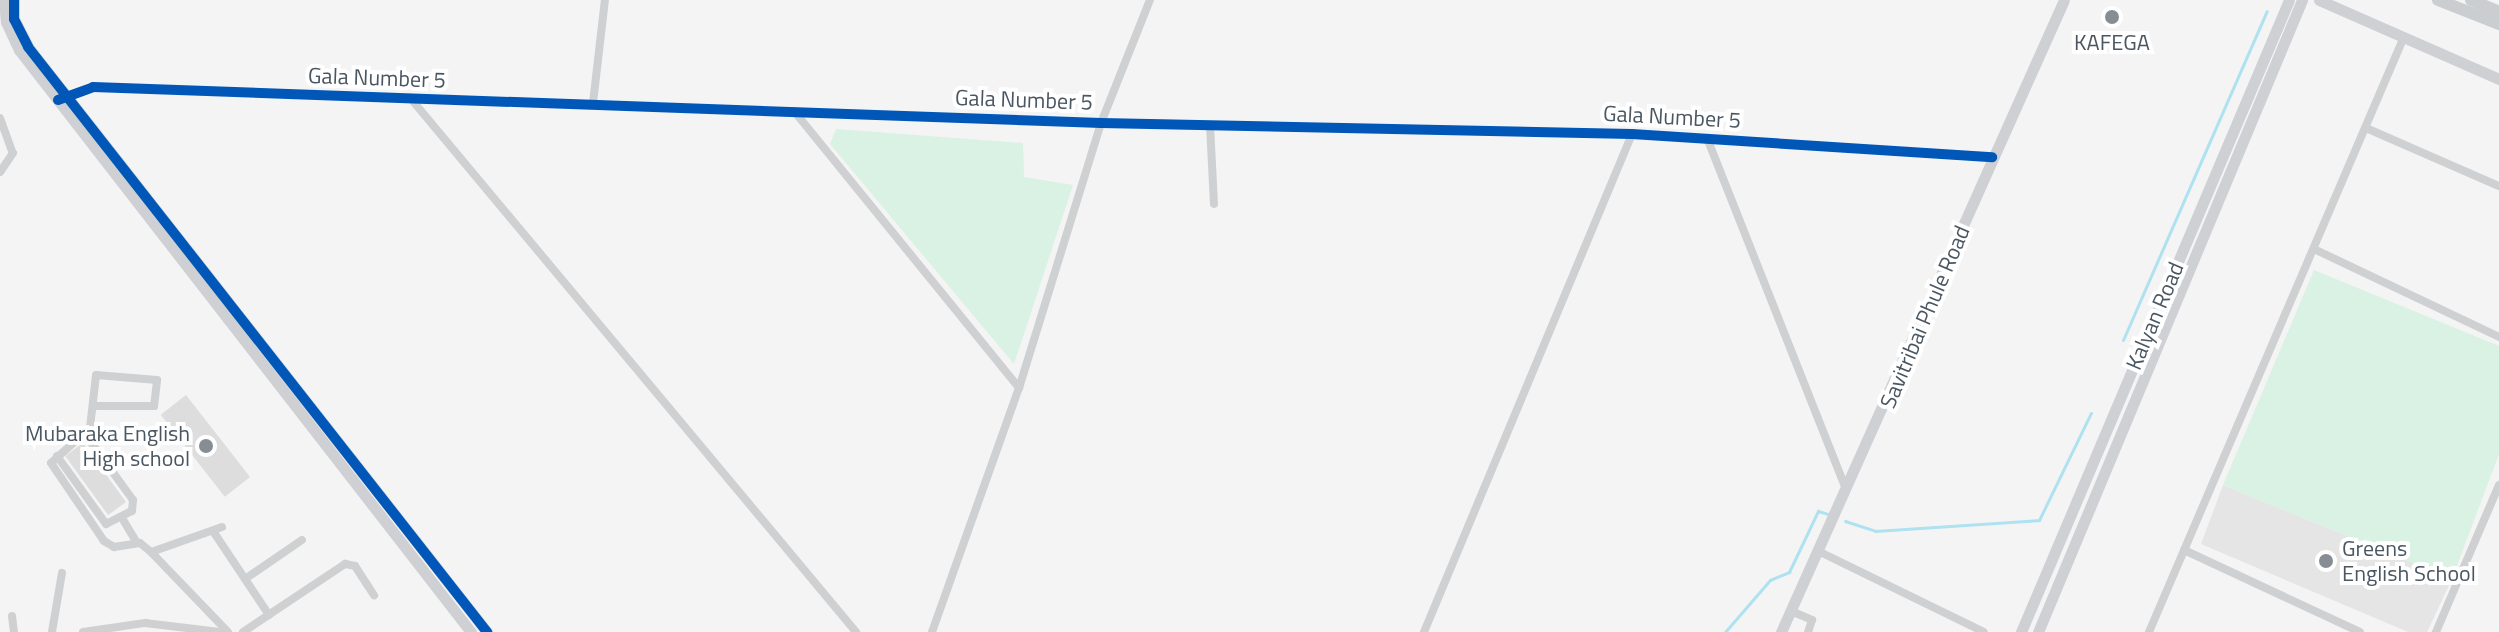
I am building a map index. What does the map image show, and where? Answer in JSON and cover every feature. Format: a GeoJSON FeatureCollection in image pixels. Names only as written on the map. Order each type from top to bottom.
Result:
{"type":"FeatureCollection","features":[{"type":"Feature","properties":{"kind":"main road"},"geometry":{"type":"LineString","coordinates":[[2438,0],[2499,24]]}},
{"type":"Feature","properties":{"kind":"main road"},"geometry":{"type":"LineString","coordinates":[[2471,0],[2499,12]]}},
{"type":"Feature","properties":{"kind":"street"},"geometry":{"type":"LineString","coordinates":[[4,0],[11,37],[63,97],[471,632]]}},
{"type":"Feature","properties":{"kind":"street"},"geometry":{"type":"LineString","coordinates":[[11,37],[14,0]]}},
{"type":"Feature","properties":{"kind":"street"},"geometry":{"type":"LineString","coordinates":[[593,103],[605,0]]}},
{"type":"Feature","properties":{"kind":"street"},"geometry":{"type":"LineString","coordinates":[[932,632],[1019,388],[1101,123],[1150,0]]}},
{"type":"Feature","properties":{"kind":"street","name":"Savitribai Phule Road"},"geometry":{"type":"LineString","coordinates":[[1781,632],[1847,493],[1992,157],[2064,0]]}},
{"type":"Feature","properties":{"kind":"street"},"geometry":{"type":"LineString","coordinates":[[2319,0],[2499,79]]}},
{"type":"Feature","properties":{"kind":"street","name":"Kalyan Road"},"geometry":{"type":"LineString","coordinates":[[2021,632],[2293,1]]}},
{"type":"Feature","properties":{"kind":"street","name":"Kalyan Road"},"geometry":{"type":"LineString","coordinates":[[2038,632],[2293,1]]}},
{"type":"Feature","properties":{"kind":"street"},"geometry":{"type":"LineString","coordinates":[[2149,632],[2403,39]]}},
{"type":"Feature","properties":{"kind":"street","name":"Gala Number 5"},"geometry":{"type":"LineString","coordinates":[[63,97],[93,87],[1101,123],[1632,134],[1992,157]]}},
{"type":"Feature","properties":{"kind":"street"},"geometry":{"type":"LineString","coordinates":[[412,100],[856,632]]}},
{"type":"Feature","properties":{"kind":"street"},"geometry":{"type":"LineString","coordinates":[[794,111],[1019,388]]}},
{"type":"Feature","properties":{"kind":"street"},"geometry":{"type":"LineString","coordinates":[[0,118],[13,153],[0,172]]}},
{"type":"Feature","properties":{"kind":"street"},"geometry":{"type":"LineString","coordinates":[[1210,125],[1214,204]]}},
{"type":"Feature","properties":{"kind":"street"},"geometry":{"type":"LineString","coordinates":[[2366,128],[2499,186]]}},
{"type":"Feature","properties":{"kind":"street"},"geometry":{"type":"LineString","coordinates":[[1424,632],[1632,134]]}},
{"type":"Feature","properties":{"kind":"street"},"geometry":{"type":"LineString","coordinates":[[1707,138],[1847,493]]}},
{"type":"Feature","properties":{"kind":"street"},"geometry":{"type":"LineString","coordinates":[[2314,249],[2499,337]]}},
{"type":"Feature","properties":{"kind":"street"},"geometry":{"type":"LineString","coordinates":[[95,406],[154,406],[157,380],[96,375],[95,406],[85,434],[57,456],[53,470],[104,541],[114,547],[137,543]]}},
{"type":"Feature","properties":{"kind":"street"},"geometry":{"type":"LineString","coordinates":[[321,432],[487,632]]}},
{"type":"Feature","properties":{"kind":"street"},"geometry":{"type":"LineString","coordinates":[[57,456],[106,524],[122,518],[134,503],[85,434]]}},
{"type":"Feature","properties":{"kind":"street"},"geometry":{"type":"LineString","coordinates":[[2436,632],[2499,485]]}},
{"type":"Feature","properties":{"kind":"street"},"geometry":{"type":"LineString","coordinates":[[122,518],[137,543],[151,552],[228,632]]}},
{"type":"Feature","properties":{"kind":"street"},"geometry":{"type":"LineString","coordinates":[[151,552],[218,529],[269,615]]}},
{"type":"Feature","properties":{"kind":"street"},"geometry":{"type":"LineString","coordinates":[[245,579],[302,540]]}},
{"type":"Feature","properties":{"kind":"street"},"geometry":{"type":"LineString","coordinates":[[2184,550],[2360,632]]}},
{"type":"Feature","properties":{"kind":"street"},"geometry":{"type":"LineString","coordinates":[[1820,552],[1984,632]]}},
{"type":"Feature","properties":{"kind":"street"},"geometry":{"type":"LineString","coordinates":[[243,632],[349,564],[374,595]]}},
{"type":"Feature","properties":{"kind":"street"},"geometry":{"type":"LineString","coordinates":[[52,632],[62,573]]}},
{"type":"Feature","properties":{"kind":"street"},"geometry":{"type":"LineString","coordinates":[[1791,611],[1812,620],[1808,632]]}},
{"type":"Feature","properties":{"kind":"street"},"geometry":{"type":"LineString","coordinates":[[12,616],[14,632]]}},
{"type":"Feature","properties":{"kind":"street"},"geometry":{"type":"LineString","coordinates":[[83,632],[146,628],[219,632]]}},
{"type":"Feature","properties":{"kind":"shaded area","name":"Greens English School"},"geometry":{"type":"Polygon","coordinates":[[[2223,485],[2452,579],[2427,632],[2408,632],[2201,544],[2223,485]]]}},
{"type":"Feature","properties":{"kind":"green space"},"geometry":{"type":"Polygon","coordinates":[[[836,129],[1023,143],[1024,177],[1073,185],[1014,364],[830,144],[836,129]]]}},
{"type":"Feature","properties":{"kind":"green space"},"geometry":{"type":"Polygon","coordinates":[[[2314,270],[2499,346],[2499,454],[2452,579],[2223,485],[2314,270]]]}},
{"type":"Feature","properties":{"kind":"building","name":"Mubaraka English High school"},"geometry":{"type":"Polygon","coordinates":[[[186,395],[250,477],[225,497],[161,415],[186,395]]]}},
{"type":"Feature","properties":{"kind":"building"},"geometry":{"type":"Polygon","coordinates":[[[83,443],[126,502],[108,515],[65,456],[83,443]]]}},
{"type":"Feature","properties":{"kind":"waterway"},"geometry":{"type":"LineString","coordinates":[[2123,340],[2267,11]]}},
{"type":"Feature","properties":{"kind":"waterway"},"geometry":{"type":"LineString","coordinates":[[1845,521],[1875,531],[2039,520],[2091,413]]}},
{"type":"Feature","properties":{"kind":"waterway"},"geometry":{"type":"LineString","coordinates":[[1725,632],[1770,580],[1789,572],[1818,511],[1828,514]]}},
{"type":"Feature","properties":{"kind":"cycle path"},"geometry":{"type":"LineString","coordinates":[[14,0],[14,19],[28,47],[487,632]]}},
{"type":"Feature","properties":{"kind":"cycle path"},"geometry":{"type":"LineString","coordinates":[[58,100],[93,87],[1101,123],[1632,134],[1992,157]]}},
{"type":"Feature","properties":{"kind":"place","name":"KAFEGA"},"geometry":{"type":"Point","coordinates":[2112,17]}},
{"type":"Feature","properties":{"kind":"place","name":"Mubaraka English High school"},"geometry":{"type":"Point","coordinates":[206,446]}},
{"type":"Feature","properties":{"kind":"place","name":"Greens English School"},"geometry":{"type":"Point","coordinates":[2326,561]}}]}
